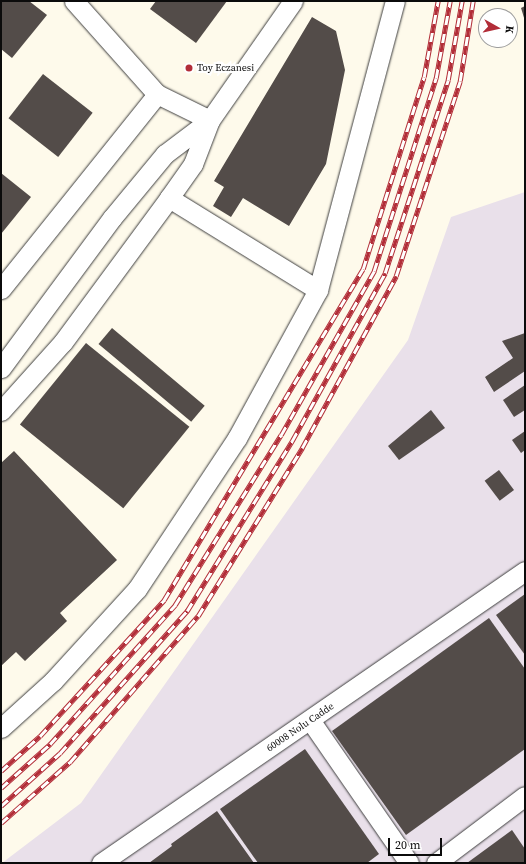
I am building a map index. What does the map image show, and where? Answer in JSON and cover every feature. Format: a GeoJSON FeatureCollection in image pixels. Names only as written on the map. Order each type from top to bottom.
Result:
{"type":"FeatureCollection","features":[{"type":"Feature","properties":{"kind":"street"},"geometry":{"type":"LineString","coordinates":[[74,1],[157,94],[210,120]]}},
{"type":"Feature","properties":{"kind":"street"},"geometry":{"type":"LineString","coordinates":[[1,411],[62,342],[169,198],[192,164],[210,120],[294,1]]}},
{"type":"Feature","properties":{"kind":"street"},"geometry":{"type":"LineString","coordinates":[[1,728],[53,681],[137,589],[236,438],[318,290],[396,2]]}},
{"type":"Feature","properties":{"kind":"street"},"geometry":{"type":"LineString","coordinates":[[1,289],[157,94]]}},
{"type":"Feature","properties":{"kind":"street"},"geometry":{"type":"LineString","coordinates":[[1,368],[112,218],[165,154],[210,120]]}},
{"type":"Feature","properties":{"kind":"street"},"geometry":{"type":"LineString","coordinates":[[169,198],[318,290]]}},
{"type":"Feature","properties":{"kind":"street","name":"60008 Nolu Cadde"},"geometry":{"type":"LineString","coordinates":[[101,863],[499,591],[525,571]]}},
{"type":"Feature","properties":{"kind":"street"},"geometry":{"type":"LineString","coordinates":[[310,720],[409,863]]}},
{"type":"Feature","properties":{"kind":"street"},"geometry":{"type":"LineString","coordinates":[[436,863],[525,796]]}},
{"type":"Feature","properties":{"kind":"shaded area"},"geometry":{"type":"Polygon","coordinates":[[[525,192],[525,863],[2,863],[81,803],[408,340],[451,217],[525,192]]]}},
{"type":"Feature","properties":{"kind":"building"},"geometry":{"type":"Polygon","coordinates":[[[1,1],[29,1],[47,15],[12,58],[1,49],[1,1]]]}},
{"type":"Feature","properties":{"kind":"building"},"geometry":{"type":"Polygon","coordinates":[[[156,1],[227,1],[196,43],[150,9],[156,1]]]}},
{"type":"Feature","properties":{"kind":"building"},"geometry":{"type":"Polygon","coordinates":[[[525,6],[525,21],[521,8],[525,6]]]}},
{"type":"Feature","properties":{"kind":"building"},"geometry":{"type":"Polygon","coordinates":[[[312,17],[336,31],[345,70],[326,164],[289,226],[243,198],[231,217],[213,206],[224,187],[214,181],[312,17]]]}},
{"type":"Feature","properties":{"kind":"building"},"geometry":{"type":"Polygon","coordinates":[[[43,74],[93,113],[58,157],[9,118],[43,74]]]}},
{"type":"Feature","properties":{"kind":"building"},"geometry":{"type":"Polygon","coordinates":[[[1,173],[31,197],[1,234],[1,173]]]}},
{"type":"Feature","properties":{"kind":"building"},"geometry":{"type":"Polygon","coordinates":[[[112,328],[205,406],[191,422],[99,344],[112,328]]]}},
{"type":"Feature","properties":{"kind":"building"},"geometry":{"type":"Polygon","coordinates":[[[525,333],[525,371],[494,392],[485,377],[513,358],[502,341],[525,333]]]}},
{"type":"Feature","properties":{"kind":"building"},"geometry":{"type":"Polygon","coordinates":[[[86,343],[189,427],[123,508],[20,425],[86,343]]]}},
{"type":"Feature","properties":{"kind":"building"},"geometry":{"type":"Polygon","coordinates":[[[525,385],[525,410],[514,417],[503,400],[525,385]]]}},
{"type":"Feature","properties":{"kind":"building"},"geometry":{"type":"Polygon","coordinates":[[[431,410],[445,428],[399,460],[388,446],[431,410]]]}},
{"type":"Feature","properties":{"kind":"building"},"geometry":{"type":"Polygon","coordinates":[[[525,431],[525,450],[521,453],[512,440],[525,431]]]}},
{"type":"Feature","properties":{"kind":"building"},"geometry":{"type":"Polygon","coordinates":[[[14,451],[117,560],[60,613],[67,621],[25,661],[16,652],[1,666],[1,463],[14,451]]]}},
{"type":"Feature","properties":{"kind":"building"},"geometry":{"type":"Polygon","coordinates":[[[499,470],[514,490],[500,501],[485,481],[499,470]]]}},
{"type":"Feature","properties":{"kind":"building"},"geometry":{"type":"Polygon","coordinates":[[[525,594],[525,655],[496,615],[525,594]]]}},
{"type":"Feature","properties":{"kind":"building"},"geometry":{"type":"Polygon","coordinates":[[[489,618],[525,669],[525,749],[406,835],[332,731],[489,618]]]}},
{"type":"Feature","properties":{"kind":"building"},"geometry":{"type":"Polygon","coordinates":[[[305,749],[379,854],[367,863],[258,863],[220,809],[305,749]]]}},
{"type":"Feature","properties":{"kind":"building"},"geometry":{"type":"Polygon","coordinates":[[[217,811],[254,863],[149,863],[172,846],[171,844],[217,811]]]}},
{"type":"Feature","properties":{"kind":"building"},"geometry":{"type":"Polygon","coordinates":[[[512,830],[525,849],[525,863],[467,863],[512,830]]]}},
{"type":"Feature","properties":{"kind":"railway"},"geometry":{"type":"LineString","coordinates":[[1,771],[40,736],[164,600],[363,269],[424,77],[438,1]]}},
{"type":"Feature","properties":{"kind":"railway"},"geometry":{"type":"LineString","coordinates":[[1,788],[50,744],[175,605],[281,435],[374,271],[436,78],[450,1]]}},
{"type":"Feature","properties":{"kind":"railway"},"geometry":{"type":"LineString","coordinates":[[1,806],[60,753],[187,611],[292,441],[385,273],[448,80],[462,1]]}},
{"type":"Feature","properties":{"kind":"railway"},"geometry":{"type":"LineString","coordinates":[[1,823],[70,762],[198,616],[302,448],[396,276],[460,81],[473,1]]}},
{"type":"Feature","properties":{"kind":"place","name":"Toy Eczanesi"},"geometry":{"type":"Point","coordinates":[189,68]}}]}
